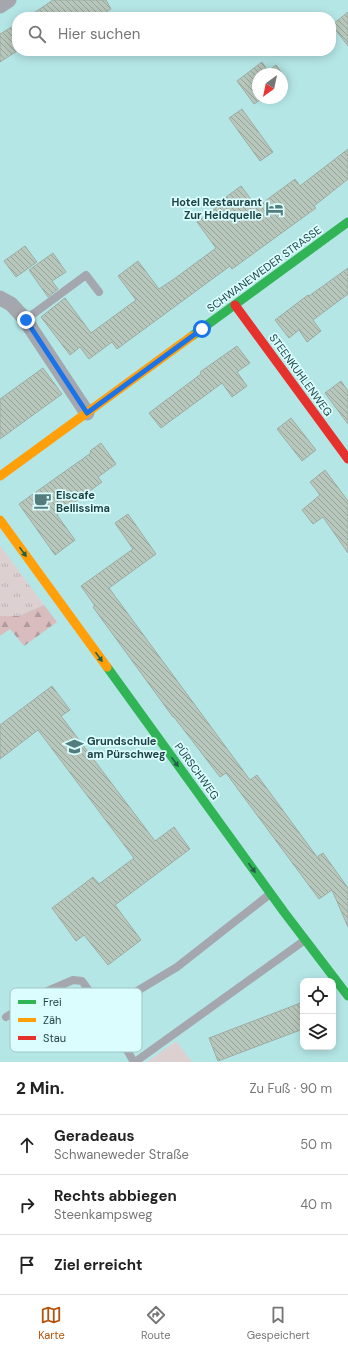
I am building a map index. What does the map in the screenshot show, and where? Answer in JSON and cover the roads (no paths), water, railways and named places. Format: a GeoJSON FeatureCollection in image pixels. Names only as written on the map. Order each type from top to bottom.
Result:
{"type":"FeatureCollection","features":[{"type":"Feature","properties":{"kind":"street"},"geometry":{"type":"LineString","coordinates":[[0,6],[9,0]]}},
{"type":"Feature","properties":{"kind":"street","name":"SCHWANEWEDER STRASSE"},"geometry":{"type":"LineString","coordinates":[[0,476],[348,222]]}},
{"type":"Feature","properties":{"kind":"street"},"geometry":{"type":"LineString","coordinates":[[0,298],[11,304],[26,320],[87,413]]}},
{"type":"Feature","properties":{"kind":"street","name":"STEENKUHLENWEG"},"geometry":{"type":"LineString","coordinates":[[235,305],[348,459]]}},
{"type":"Feature","properties":{"kind":"street","name":"PÜRSCHWEG"},"geometry":{"type":"LineString","coordinates":[[0,520],[270,894],[348,996]]}},
{"type":"Feature","properties":{"kind":"lane"},"geometry":{"type":"LineString","coordinates":[[26,320],[86,275],[99,292]]}},
{"type":"Feature","properties":{"kind":"lane"},"geometry":{"type":"LineString","coordinates":[[142,988],[177,967],[270,894]]}},
{"type":"Feature","properties":{"kind":"lane"},"geometry":{"type":"LineString","coordinates":[[129,1052],[135,1062],[305,940]]}},
{"type":"Feature","properties":{"kind":"lane"},"geometry":{"type":"LineString","coordinates":[[54,988],[73,980],[82,981],[87,988]]}},
{"type":"Feature","properties":{"kind":"lane"},"geometry":{"type":"LineString","coordinates":[[6,1017],[10,1014]]}},
{"type":"Feature","properties":{"kind":"place","name":"Hotel Restaurant Zur Heidquelle"},"geometry":{"type":"Point","coordinates":[275,208]}},
{"type":"Feature","properties":{"kind":"place","name":"Eiscafe Bellissima"},"geometry":{"type":"Point","coordinates":[43,501]}},
{"type":"Feature","properties":{"kind":"place","name":"Grundschule am Pürschweg"},"geometry":{"type":"Point","coordinates":[74,747]}}]}
